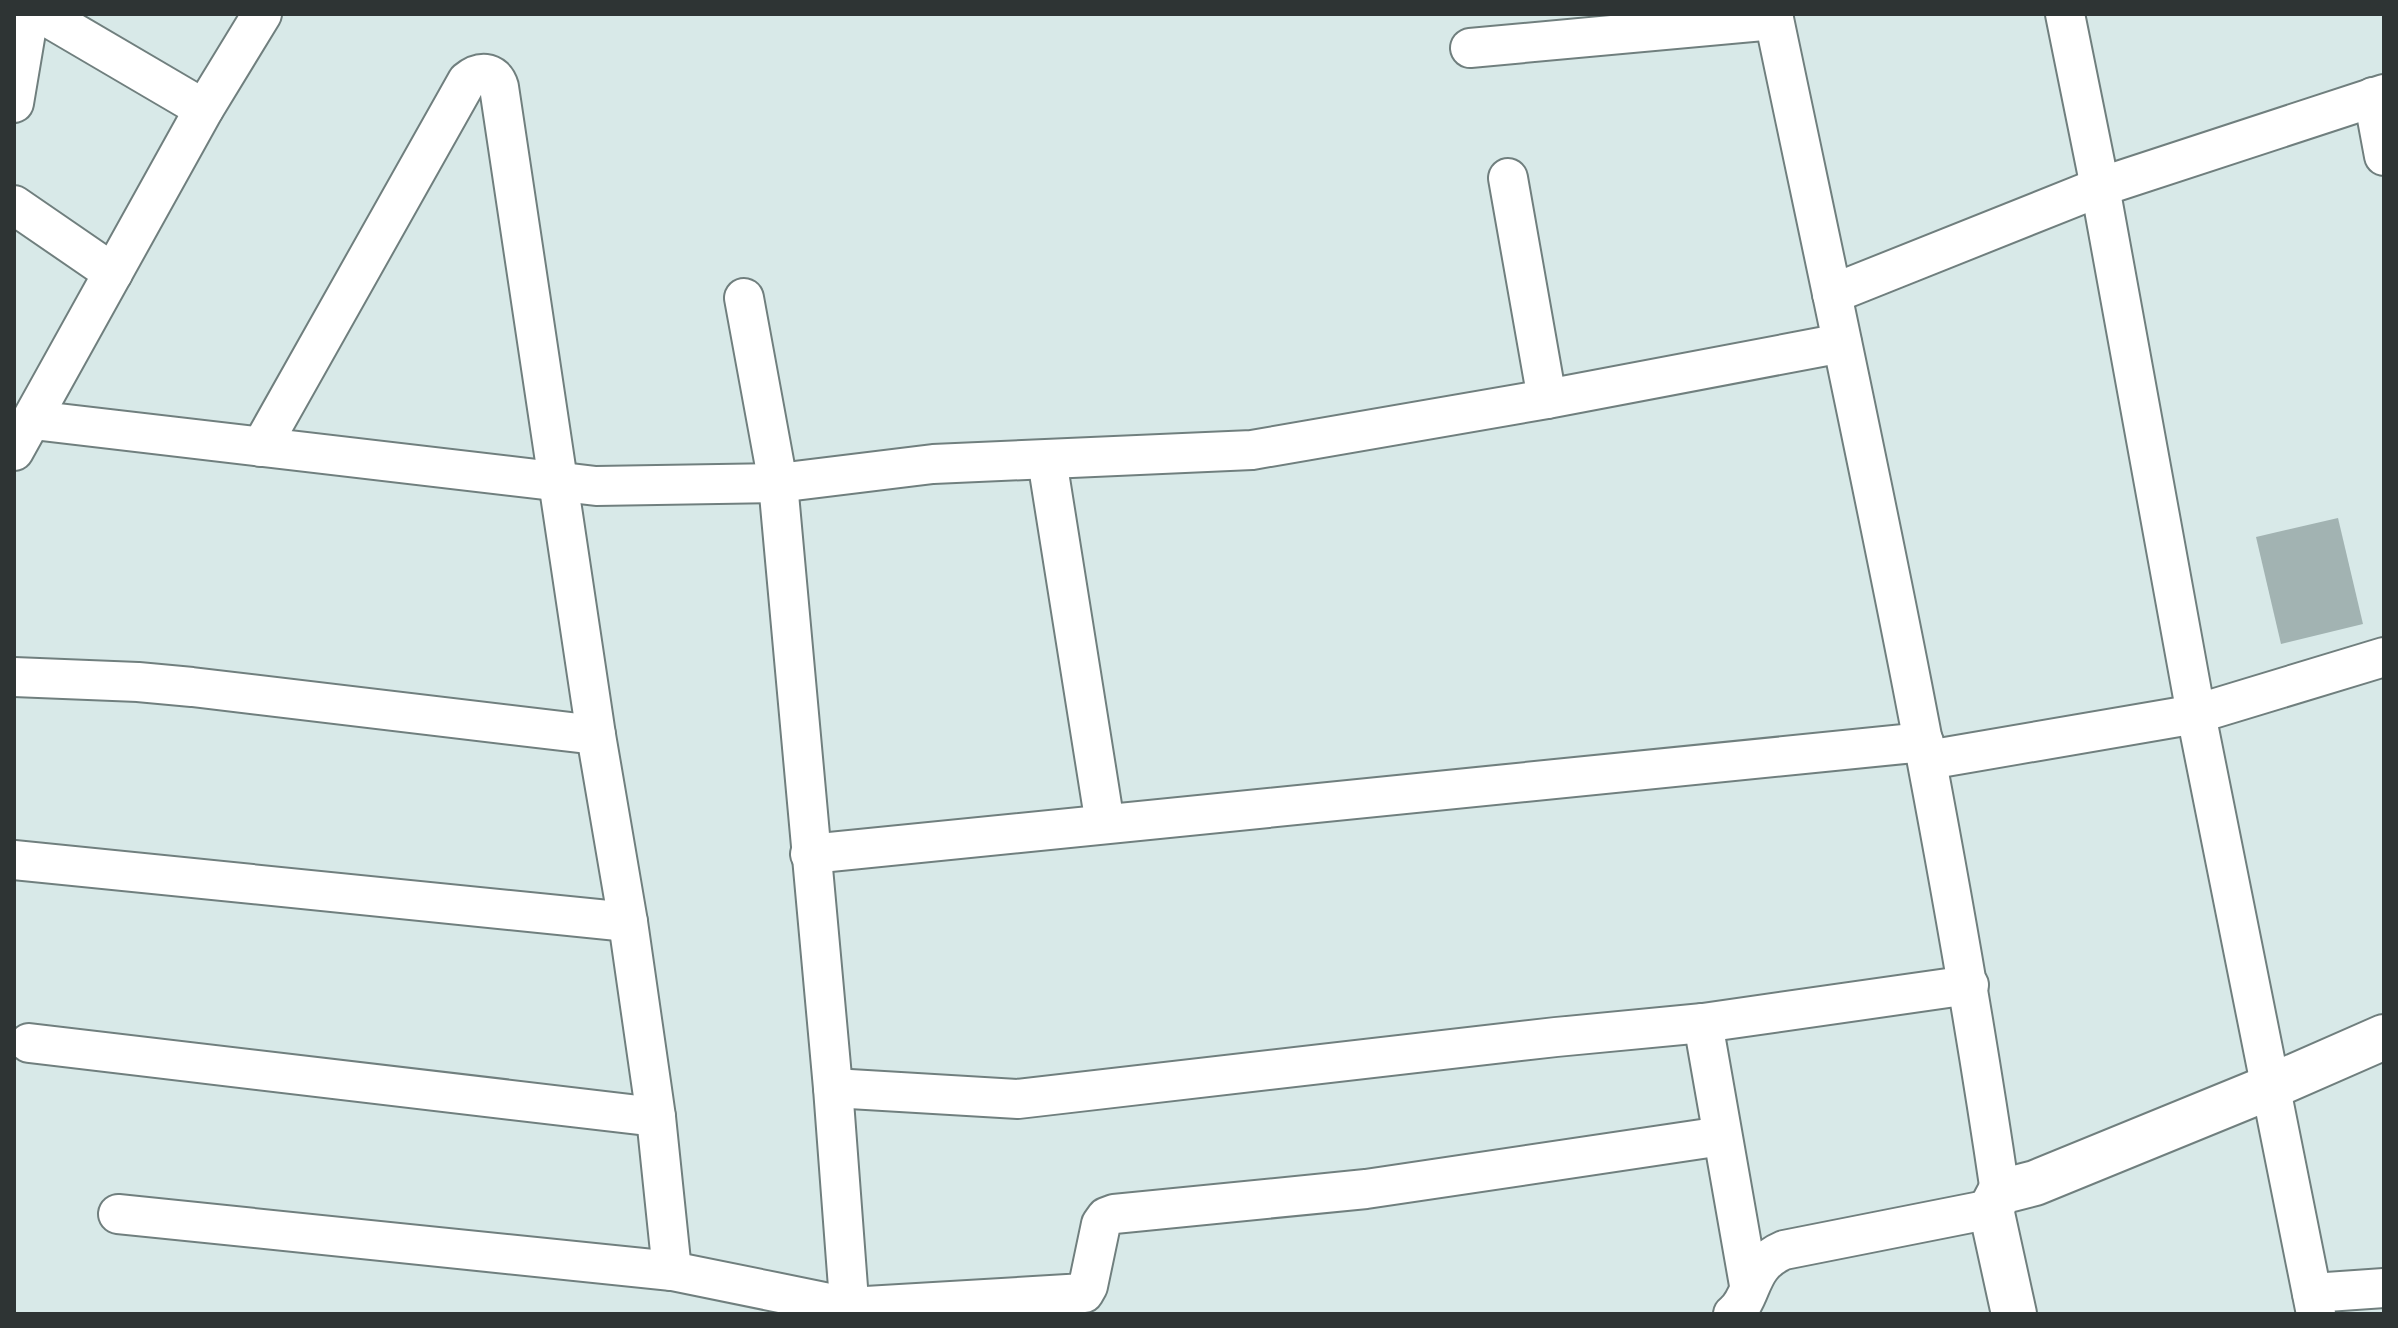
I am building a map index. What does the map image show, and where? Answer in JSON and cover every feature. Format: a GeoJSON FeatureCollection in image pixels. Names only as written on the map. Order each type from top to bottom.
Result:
{"type":"FeatureCollection","features":[{"type":"Feature","properties":{"kind":"main road"},"geometry":{"type":"LineString","coordinates":[[1996,1200],[2384,1037]]}},
{"type":"Feature","properties":{"kind":"main road"},"geometry":{"type":"LineString","coordinates":[[1996,1200],[2017,1199],[2031,1243],[2044,1314]]}},
{"type":"Feature","properties":{"kind":"main road"},"geometry":{"type":"LineString","coordinates":[[1996,1200],[2014,1314]]}},
{"type":"Feature","properties":{"kind":"street"},"geometry":{"type":"LineString","coordinates":[[14,103],[29,14]]}},
{"type":"Feature","properties":{"kind":"street"},"geometry":{"type":"LineString","coordinates":[[42,14],[204,109]]}},
{"type":"Feature","properties":{"kind":"street"},"geometry":{"type":"LineString","coordinates":[[262,14],[204,109],[23,435],[261,447],[618,488],[778,483],[933,464],[1252,450],[1547,399],[1842,343]]}},
{"type":"Feature","properties":{"kind":"street"},"geometry":{"type":"LineString","coordinates":[[2065,14],[2100,187],[2196,714],[2314,1304],[2384,1288]]}},
{"type":"Feature","properties":{"kind":"street"},"geometry":{"type":"LineString","coordinates":[[1470,48],[1773,17],[1832,294],[1926,751],[1969,985],[1996,1200],[1784,1250],[1772,1256],[1738,1307]]}},
{"type":"Feature","properties":{"kind":"street"},"geometry":{"type":"LineString","coordinates":[[261,447],[467,81],[481,73],[491,74],[497,79],[499,87],[596,735],[628,922],[656,1117],[672,1271]]}},
{"type":"Feature","properties":{"kind":"street"},"geometry":{"type":"LineString","coordinates":[[1832,294],[2100,187],[2379,95],[2384,156]]}},
{"type":"Feature","properties":{"kind":"street"},"geometry":{"type":"LineString","coordinates":[[1508,178],[1547,399]]}},
{"type":"Feature","properties":{"kind":"street"},"geometry":{"type":"LineString","coordinates":[[14,205],[113,273]]}},
{"type":"Feature","properties":{"kind":"street"},"geometry":{"type":"LineString","coordinates":[[744,298],[778,483],[833,1088],[849,1311]]}},
{"type":"Feature","properties":{"kind":"street"},"geometry":{"type":"LineString","coordinates":[[1047,460],[1105,824]]}},
{"type":"Feature","properties":{"kind":"street"},"geometry":{"type":"LineString","coordinates":[[810,854],[1105,824],[1926,751],[2196,714],[2384,657]]}},
{"type":"Feature","properties":{"kind":"street"},"geometry":{"type":"LineString","coordinates":[[14,677],[192,687],[596,735]]}},
{"type":"Feature","properties":{"kind":"street"},"geometry":{"type":"LineString","coordinates":[[14,860],[628,922]]}},
{"type":"Feature","properties":{"kind":"street"},"geometry":{"type":"LineString","coordinates":[[833,1088],[1018,1099],[1703,1023],[1969,985]]}},
{"type":"Feature","properties":{"kind":"street"},"geometry":{"type":"LineString","coordinates":[[1703,1023],[1722,1136],[1738,1307]]}},
{"type":"Feature","properties":{"kind":"street"},"geometry":{"type":"LineString","coordinates":[[29,1043],[656,1117]]}},
{"type":"Feature","properties":{"kind":"street"},"geometry":{"type":"LineString","coordinates":[[118,1214],[672,1271],[849,1311],[1084,1293],[1101,1224],[1106,1217],[1114,1214],[1366,1189],[1722,1136]]}},
{"type":"Feature","properties":{"kind":"building"},"geometry":{"type":"Polygon","coordinates":[[[2338,518],[2363,624],[2281,644],[2256,537],[2338,518]]]}}]}
